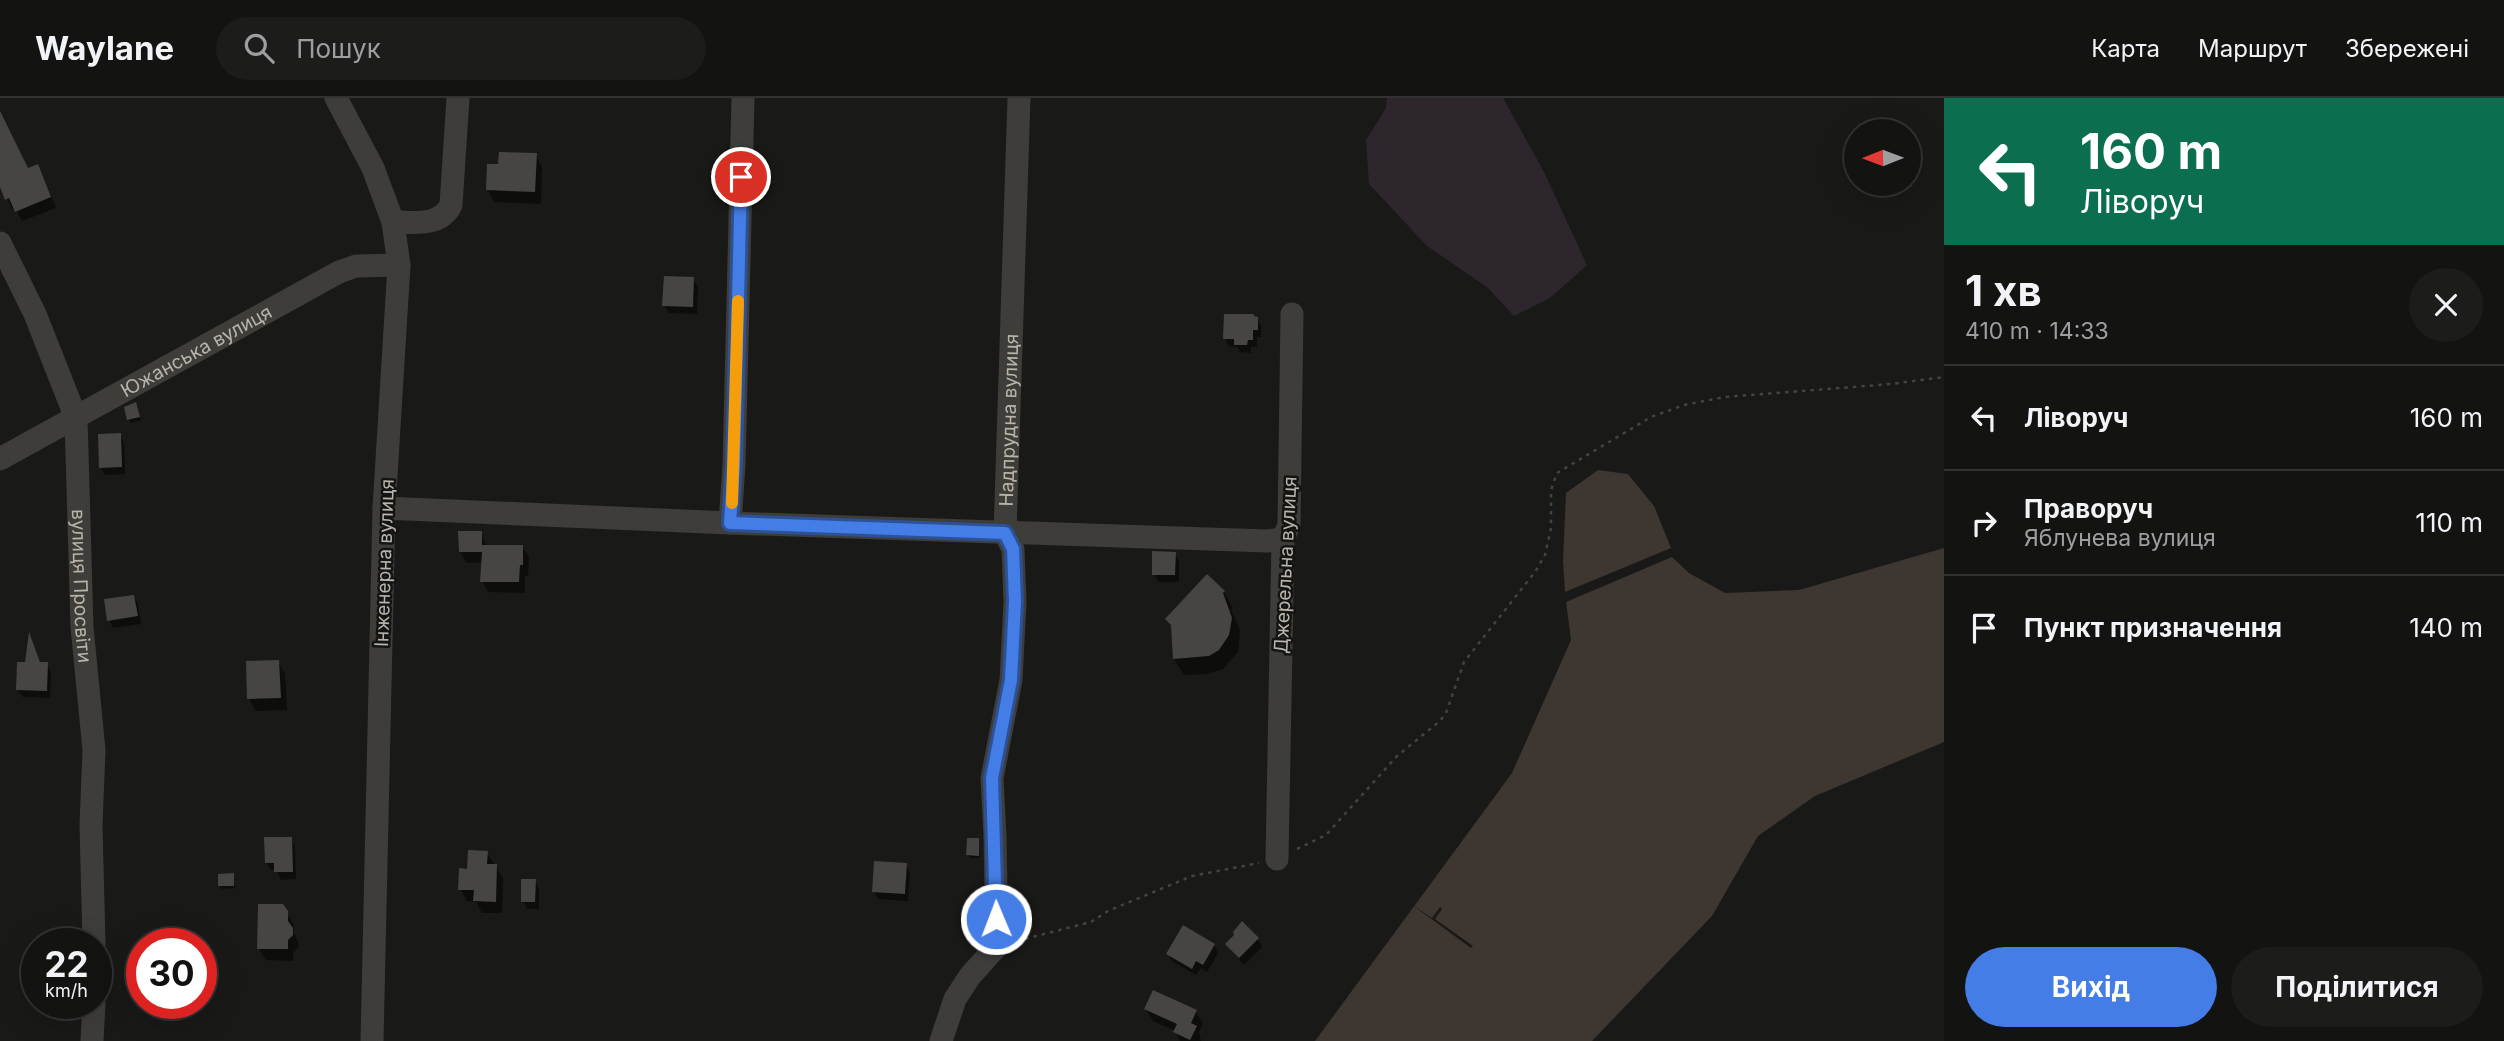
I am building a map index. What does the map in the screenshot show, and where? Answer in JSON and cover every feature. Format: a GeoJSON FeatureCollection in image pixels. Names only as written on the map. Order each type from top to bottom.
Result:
{"type":"FeatureCollection","features":[{"type":"Feature","properties":{"kind":"street","name":"Інженерна вулиця"},"geometry":{"type":"LineString","coordinates":[[336,98],[373,168],[393,222],[399,265],[384,508],[372,1041]]}},
{"type":"Feature","properties":{"kind":"street"},"geometry":{"type":"LineString","coordinates":[[393,222],[434,221],[448,211],[452,200],[458,98]]}},
{"type":"Feature","properties":{"kind":"street"},"geometry":{"type":"LineString","coordinates":[[730,523],[734,465],[743,98]]}},
{"type":"Feature","properties":{"kind":"street","name":"Надпрудна вулиця"},"geometry":{"type":"LineString","coordinates":[[997,946],[992,778],[1011,680],[1015,602],[1013,549],[1005,533],[1019,98]]}},
{"type":"Feature","properties":{"kind":"street","name":"вулиця Просвіти"},"geometry":{"type":"LineString","coordinates":[[0,243],[35,314],[76,418],[82,627],[94,750],[90,825],[93,928]]}},
{"type":"Feature","properties":{"kind":"street","name":"Южанська вулиця"},"geometry":{"type":"LineString","coordinates":[[0,459],[339,272],[356,266],[399,265]]}},
{"type":"Feature","properties":{"kind":"street","name":"Джерельна вулиця"},"geometry":{"type":"LineString","coordinates":[[1277,859],[1283,539],[1289,525],[1292,314]]}},
{"type":"Feature","properties":{"kind":"street"},"geometry":{"type":"LineString","coordinates":[[384,508],[1005,533],[1267,541],[1283,539]]}},
{"type":"Feature","properties":{"kind":"street"},"geometry":{"type":"LineString","coordinates":[[941,1041],[955,999],[970,976],[997,946]]}},
{"type":"Feature","properties":{"kind":"street"},"geometry":{"type":"LineString","coordinates":[[92,1041],[93,1019]]}},
{"type":"Feature","properties":{"kind":"path"},"geometry":{"type":"LineString","coordinates":[[997,946],[1091,922],[1108,911],[1192,876],[1277,859],[1326,835],[1397,756],[1446,713],[1464,662],[1535,572],[1545,555],[1551,528],[1551,490],[1557,473],[1651,417],[1684,405],[1725,397],[1944,377]]}},
{"type":"Feature","properties":{"kind":"shaded area"},"geometry":{"type":"Polygon","coordinates":[[[1387,98],[1503,98],[1544,172],[1587,265],[1550,298],[1514,316],[1487,287],[1427,246],[1369,184],[1366,140],[1386,108],[1387,98]]]}},
{"type":"Feature","properties":{"kind":"shaded area"},"geometry":{"type":"Polygon","coordinates":[[[1598,470],[1628,474],[1654,506],[1671,548],[1565,592],[1563,561],[1566,493],[1598,470]]]}},
{"type":"Feature","properties":{"kind":"shaded area"},"geometry":{"type":"Polygon","coordinates":[[[1944,548],[1944,742],[1815,796],[1758,836],[1712,916],[1592,1041],[1315,1041],[1512,773],[1571,640],[1566,602],[1672,557],[1689,573],[1725,593],[1799,590],[1944,548]]]}},
{"type":"Feature","properties":{"kind":"pier"},"geometry":{"type":"Polygon","coordinates":[[[1411,904],[1432,918],[1440,907],[1442,909],[1435,919],[1473,946],[1471,948],[1411,904]]]}},
{"type":"Feature","properties":{"kind":"building"},"geometry":{"type":"Polygon","coordinates":[[[0,111],[28,168],[38,164],[51,197],[15,212],[9,198],[5,200],[0,187],[0,111]]]}},
{"type":"Feature","properties":{"kind":"building"},"geometry":{"type":"Polygon","coordinates":[[[499,152],[537,153],[535,192],[486,190],[487,164],[498,164],[499,152]]]}},
{"type":"Feature","properties":{"kind":"building"},"geometry":{"type":"Polygon","coordinates":[[[664,276],[694,277],[693,307],[662,306],[664,276]]]}},
{"type":"Feature","properties":{"kind":"building"},"geometry":{"type":"Polygon","coordinates":[[[1224,314],[1254,314],[1258,317],[1258,330],[1253,330],[1253,340],[1248,340],[1247,345],[1234,345],[1234,339],[1223,339],[1224,314]]]}},
{"type":"Feature","properties":{"kind":"building"},"geometry":{"type":"Polygon","coordinates":[[[136,402],[140,417],[127,420],[124,407],[136,402]]]}},
{"type":"Feature","properties":{"kind":"building"},"geometry":{"type":"Polygon","coordinates":[[[121,433],[122,467],[99,468],[98,434],[121,433]]]}},
{"type":"Feature","properties":{"kind":"building"},"geometry":{"type":"Polygon","coordinates":[[[458,531],[482,531],[482,545],[523,545],[523,565],[520,565],[519,582],[480,582],[482,552],[459,552],[458,531]]]}},
{"type":"Feature","properties":{"kind":"building"},"geometry":{"type":"Polygon","coordinates":[[[1152,551],[1176,552],[1175,575],[1152,575],[1152,551]]]}},
{"type":"Feature","properties":{"kind":"building"},"geometry":{"type":"Polygon","coordinates":[[[1207,574],[1225,591],[1223,593],[1232,618],[1229,635],[1219,650],[1209,656],[1173,659],[1171,625],[1165,619],[1207,574]]]}},
{"type":"Feature","properties":{"kind":"building"},"geometry":{"type":"Polygon","coordinates":[[[134,595],[138,616],[107,621],[104,599],[134,595]]]}},
{"type":"Feature","properties":{"kind":"building"},"geometry":{"type":"Polygon","coordinates":[[[29,632],[40,662],[48,662],[47,691],[16,690],[17,662],[25,662],[29,632]]]}},
{"type":"Feature","properties":{"kind":"building"},"geometry":{"type":"Polygon","coordinates":[[[279,660],[281,698],[247,699],[246,661],[279,660]]]}},
{"type":"Feature","properties":{"kind":"building"},"geometry":{"type":"Polygon","coordinates":[[[264,837],[292,837],[293,872],[274,872],[274,863],[265,863],[264,837]]]}},
{"type":"Feature","properties":{"kind":"building"},"geometry":{"type":"Polygon","coordinates":[[[967,838],[979,838],[979,856],[966,855],[967,838]]]}},
{"type":"Feature","properties":{"kind":"building"},"geometry":{"type":"Polygon","coordinates":[[[468,850],[488,851],[487,864],[497,864],[496,902],[473,901],[474,890],[458,890],[459,868],[467,869],[468,850]]]}},
{"type":"Feature","properties":{"kind":"building"},"geometry":{"type":"Polygon","coordinates":[[[874,861],[907,863],[905,894],[872,892],[874,861]]]}},
{"type":"Feature","properties":{"kind":"building"},"geometry":{"type":"Polygon","coordinates":[[[234,873],[234,886],[218,886],[218,874],[234,873]]]}},
{"type":"Feature","properties":{"kind":"building"},"geometry":{"type":"Polygon","coordinates":[[[521,879],[536,879],[535,902],[521,902],[521,879]]]}},
{"type":"Feature","properties":{"kind":"building"},"geometry":{"type":"Polygon","coordinates":[[[258,904],[283,904],[288,911],[293,935],[288,940],[288,949],[257,949],[258,904]]]}},
{"type":"Feature","properties":{"kind":"building"},"geometry":{"type":"Polygon","coordinates":[[[1242,921],[1259,938],[1239,958],[1225,944],[1242,921]]]}},
{"type":"Feature","properties":{"kind":"building"},"geometry":{"type":"Polygon","coordinates":[[[1183,925],[1215,944],[1203,965],[1196,961],[1192,969],[1166,954],[1183,925]]]}},
{"type":"Feature","properties":{"kind":"building"},"geometry":{"type":"Polygon","coordinates":[[[1153,990],[1197,1010],[1191,1023],[1197,1026],[1190,1040],[1173,1032],[1177,1024],[1144,1009],[1153,990]]]}},
{"type":"Feature","properties":{"kind":"slow traffic"},"geometry":{"type":"LineString","coordinates":[[732,503],[738,301]]}},
{"type":"Feature","properties":{"kind":"route"},"geometry":{"type":"LineString","coordinates":[[741,177],[734,465],[730,523],[1005,533],[1013,549],[1015,602],[1011,680],[992,778],[996,919]]}}]}
